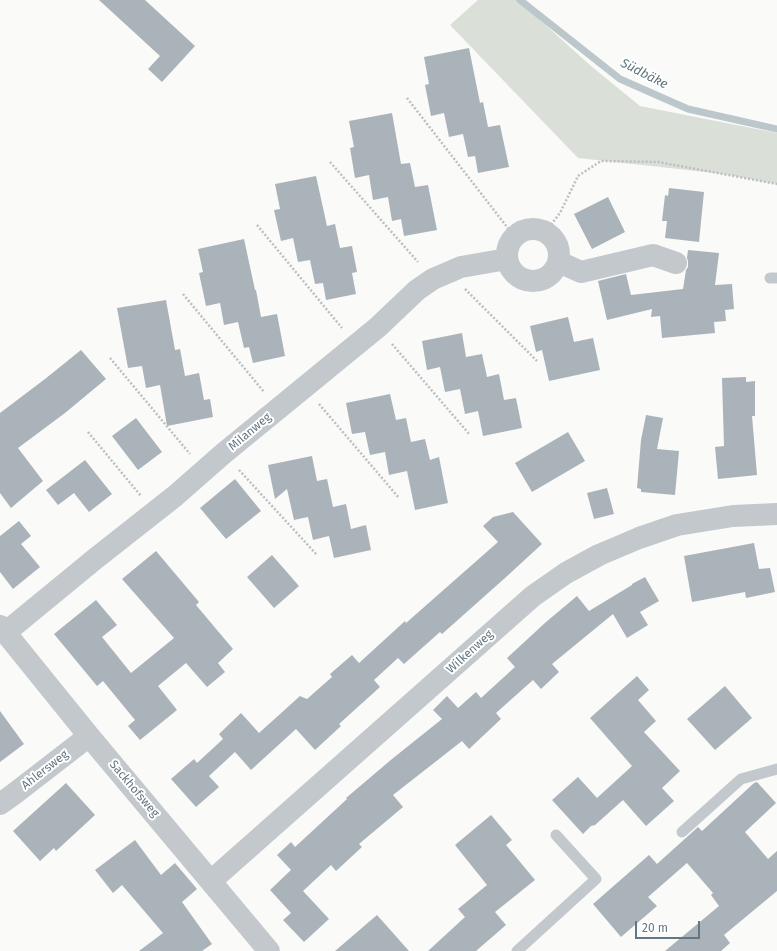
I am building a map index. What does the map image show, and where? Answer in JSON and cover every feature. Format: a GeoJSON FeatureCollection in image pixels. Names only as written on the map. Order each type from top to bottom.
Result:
{"type":"FeatureCollection","features":[{"type":"Feature","properties":{"kind":"street"},"geometry":{"type":"LineString","coordinates":[[530,228],[538,228],[546,231],[558,244],[560,253],[559,262],[555,270],[549,276],[541,280],[532,281],[523,279],[515,274],[510,268],[507,259],[507,250],[510,243],[514,236],[521,231],[530,228]]}},
{"type":"Feature","properties":{"kind":"street"},"geometry":{"type":"LineString","coordinates":[[559,262],[581,272],[653,255],[676,263]]}},
{"type":"Feature","properties":{"kind":"street","name":"Milanweg"},"geometry":{"type":"LineString","coordinates":[[3,629],[154,512],[378,327],[418,290],[441,276],[461,267],[507,259]]}},
{"type":"Feature","properties":{"kind":"street","name":"Wilkenweg"},"geometry":{"type":"LineString","coordinates":[[211,881],[532,596],[566,573],[619,546],[677,525],[733,516],[777,514]]}},
{"type":"Feature","properties":{"kind":"street","name":"Sackhofsweg"},"geometry":{"type":"LineString","coordinates":[[3,629],[89,736],[269,951]]}},
{"type":"Feature","properties":{"kind":"street","name":"Ahlersweg"},"geometry":{"type":"LineString","coordinates":[[0,804],[89,736]]}},
{"type":"Feature","properties":{"kind":"lane"},"geometry":{"type":"LineString","coordinates":[[682,832],[741,779],[777,769]]}},
{"type":"Feature","properties":{"kind":"lane"},"geometry":{"type":"LineString","coordinates":[[517,951],[596,878],[556,835]]}},
{"type":"Feature","properties":{"kind":"path"},"geometry":{"type":"LineString","coordinates":[[407,98],[514,236]]}},
{"type":"Feature","properties":{"kind":"path"},"geometry":{"type":"LineString","coordinates":[[546,231],[560,213],[578,176],[601,161],[658,162],[777,184]]}},
{"type":"Feature","properties":{"kind":"path"},"geometry":{"type":"LineString","coordinates":[[330,162],[441,276],[537,360]]}},
{"type":"Feature","properties":{"kind":"path"},"geometry":{"type":"LineString","coordinates":[[257,225],[356,345]]}},
{"type":"Feature","properties":{"kind":"path"},"geometry":{"type":"LineString","coordinates":[[183,294],[278,409]]}},
{"type":"Feature","properties":{"kind":"path"},"geometry":{"type":"LineString","coordinates":[[378,327],[470,435]]}},
{"type":"Feature","properties":{"kind":"path"},"geometry":{"type":"LineString","coordinates":[[110,358],[204,471]]}},
{"type":"Feature","properties":{"kind":"path"},"geometry":{"type":"LineString","coordinates":[[304,387],[399,498]]}},
{"type":"Feature","properties":{"kind":"path"},"geometry":{"type":"LineString","coordinates":[[88,432],[154,512]]}},
{"type":"Feature","properties":{"kind":"path"},"geometry":{"type":"LineString","coordinates":[[224,453],[317,556]]}},
{"type":"Feature","properties":{"kind":"shaded area"},"geometry":{"type":"Polygon","coordinates":[[[478,0],[518,0],[591,66],[640,106],[777,133],[777,184],[724,174],[578,158],[450,25],[478,0]]]}},
{"type":"Feature","properties":{"kind":"building"},"geometry":{"type":"Polygon","coordinates":[[[99,0],[145,0],[195,46],[162,82],[148,69],[160,56],[99,0]]]}},
{"type":"Feature","properties":{"kind":"building"},"geometry":{"type":"Polygon","coordinates":[[[469,48],[480,103],[483,102],[488,127],[500,125],[509,167],[478,173],[475,156],[468,157],[463,134],[449,137],[444,113],[431,116],[425,85],[429,84],[424,57],[469,48]]]}},
{"type":"Feature","properties":{"kind":"building"},"geometry":{"type":"Polygon","coordinates":[[[392,113],[401,164],[410,163],[415,187],[428,185],[437,230],[404,236],[401,219],[392,221],[388,197],[373,200],[369,175],[355,178],[350,148],[354,147],[349,121],[392,113]]]}},
{"type":"Feature","properties":{"kind":"building"},"geometry":{"type":"Polygon","coordinates":[[[316,176],[327,226],[335,224],[340,248],[352,246],[357,272],[352,273],[356,294],[326,300],[323,283],[315,284],[310,260],[298,262],[293,238],[281,241],[274,210],[280,209],[275,184],[316,176]]]}},
{"type":"Feature","properties":{"kind":"building"},"geometry":{"type":"Polygon","coordinates":[[[669,188],[704,192],[699,242],[665,238],[667,221],[662,221],[665,195],[668,196],[669,188]]]}},
{"type":"Feature","properties":{"kind":"building"},"geometry":{"type":"Polygon","coordinates":[[[608,197],[625,232],[592,249],[574,214],[608,197]]]}},
{"type":"Feature","properties":{"kind":"building"},"geometry":{"type":"Polygon","coordinates":[[[244,239],[261,317],[277,314],[285,356],[253,363],[249,347],[244,348],[238,322],[224,325],[220,303],[206,306],[199,273],[203,272],[198,249],[244,239]]]}},
{"type":"Feature","properties":{"kind":"building"},"geometry":{"type":"Polygon","coordinates":[[[688,250],[719,253],[715,285],[732,284],[734,309],[725,310],[726,321],[714,322],[715,333],[662,338],[660,316],[651,317],[652,309],[607,320],[598,281],[626,274],[631,295],[683,289],[686,270],[688,267],[688,250]]]}},
{"type":"Feature","properties":{"kind":"building"},"geometry":{"type":"Polygon","coordinates":[[[166,300],[175,350],[180,349],[185,376],[199,373],[204,400],[210,399],[213,417],[167,426],[160,385],[146,388],[142,366],[128,368],[117,308],[166,300]]]}},
{"type":"Feature","properties":{"kind":"building"},"geometry":{"type":"Polygon","coordinates":[[[568,317],[574,342],[593,338],[600,370],[549,381],[542,350],[536,352],[530,326],[568,317]]]}},
{"type":"Feature","properties":{"kind":"building"},"geometry":{"type":"Polygon","coordinates":[[[462,333],[466,357],[482,354],[487,377],[499,374],[504,400],[516,398],[522,428],[483,436],[478,411],[465,414],[460,389],[445,392],[440,367],[427,370],[422,341],[462,333]]]}},
{"type":"Feature","properties":{"kind":"building"},"geometry":{"type":"Polygon","coordinates":[[[81,350],[106,379],[65,413],[18,448],[43,481],[11,508],[0,493],[0,413],[81,350]]]}},
{"type":"Feature","properties":{"kind":"building"},"geometry":{"type":"Polygon","coordinates":[[[746,377],[746,382],[755,381],[755,416],[752,416],[757,475],[718,479],[715,447],[724,446],[722,378],[746,377]]]}},
{"type":"Feature","properties":{"kind":"building"},"geometry":{"type":"Polygon","coordinates":[[[390,394],[396,420],[406,418],[411,442],[425,439],[430,460],[439,457],[448,503],[415,510],[407,471],[389,475],[385,452],[370,455],[365,432],[352,434],[346,403],[390,394]]]}},
{"type":"Feature","properties":{"kind":"building"},"geometry":{"type":"Polygon","coordinates":[[[646,415],[663,418],[657,449],[679,451],[675,495],[641,492],[641,489],[637,488],[641,440],[646,415]]]}},
{"type":"Feature","properties":{"kind":"building"},"geometry":{"type":"Polygon","coordinates":[[[136,418],[162,452],[138,470],[112,436],[136,418]]]}},
{"type":"Feature","properties":{"kind":"building"},"geometry":{"type":"Polygon","coordinates":[[[568,432],[585,461],[532,492],[515,463],[568,432]]]}},
{"type":"Feature","properties":{"kind":"building"},"geometry":{"type":"Polygon","coordinates":[[[312,456],[317,481],[327,479],[333,507],[346,504],[351,529],[366,525],[371,550],[334,558],[329,536],[313,540],[308,517],[294,520],[287,489],[275,499],[268,465],[312,456]]]}},
{"type":"Feature","properties":{"kind":"building"},"geometry":{"type":"Polygon","coordinates":[[[85,460],[112,494],[89,512],[74,493],[58,505],[46,490],[85,460]]]}},
{"type":"Feature","properties":{"kind":"building"},"geometry":{"type":"Polygon","coordinates":[[[235,479],[261,511],[226,539],[200,508],[235,479]]]}},
{"type":"Feature","properties":{"kind":"building"},"geometry":{"type":"Polygon","coordinates":[[[607,488],[614,514],[594,519],[587,493],[607,488]]]}},
{"type":"Feature","properties":{"kind":"building"},"geometry":{"type":"Polygon","coordinates":[[[513,512],[542,544],[442,634],[440,632],[404,664],[398,658],[374,680],[380,687],[339,724],[341,726],[315,750],[296,729],[251,770],[235,752],[209,776],[219,787],[196,807],[171,779],[194,759],[197,763],[223,739],[219,734],[241,713],[259,733],[300,696],[307,699],[332,677],[330,674],[352,655],[359,663],[405,621],[406,623],[498,542],[483,526],[493,517],[513,512]]]}},
{"type":"Feature","properties":{"kind":"building"},"geometry":{"type":"Polygon","coordinates":[[[19,521],[31,536],[21,544],[40,567],[13,589],[0,572],[0,536],[19,521]]]}},
{"type":"Feature","properties":{"kind":"building"},"geometry":{"type":"Polygon","coordinates":[[[754,543],[759,569],[770,568],[775,592],[746,598],[745,592],[692,602],[684,556],[754,543]]]}},
{"type":"Feature","properties":{"kind":"building"},"geometry":{"type":"Polygon","coordinates":[[[156,551],[199,602],[196,605],[233,649],[218,663],[225,672],[207,687],[186,663],[158,686],[177,710],[140,740],[128,726],[135,720],[103,681],[97,686],[54,634],[96,600],[117,625],[102,637],[131,673],[174,638],[122,579],[156,551]]]}},
{"type":"Feature","properties":{"kind":"building"},"geometry":{"type":"Polygon","coordinates":[[[272,555],[299,586],[274,608],[247,577],[272,555]]]}},
{"type":"Feature","properties":{"kind":"building"},"geometry":{"type":"Polygon","coordinates":[[[645,577],[659,601],[640,612],[648,625],[627,638],[613,614],[552,664],[559,672],[541,689],[533,680],[496,713],[501,719],[469,749],[462,741],[393,795],[403,807],[359,844],[362,847],[336,871],[331,865],[303,891],[329,919],[304,942],[283,920],[291,913],[270,890],[291,870],[277,855],[291,842],[295,847],[347,799],[346,798],[442,719],[433,710],[447,696],[458,708],[476,692],[481,698],[515,667],[507,658],[577,596],[589,611],[645,577]]]}},
{"type":"Feature","properties":{"kind":"building"},"geometry":{"type":"Polygon","coordinates":[[[637,676],[649,690],[638,700],[656,721],[644,732],[680,771],[662,788],[674,801],[646,826],[623,800],[583,834],[552,800],[578,777],[597,798],[632,766],[590,718],[637,676]]]}},
{"type":"Feature","properties":{"kind":"building"},"geometry":{"type":"Polygon","coordinates":[[[725,686],[752,718],[715,750],[687,719],[725,686]]]}},
{"type":"Feature","properties":{"kind":"building"},"geometry":{"type":"Polygon","coordinates":[[[0,711],[24,744],[0,762],[0,711]]]}},
{"type":"Feature","properties":{"kind":"building"},"geometry":{"type":"Polygon","coordinates":[[[757,782],[776,803],[745,832],[768,859],[777,851],[777,891],[724,935],[730,943],[721,951],[665,951],[719,906],[711,895],[713,893],[687,863],[648,897],[657,906],[621,937],[593,904],[649,855],[657,864],[698,827],[702,831],[754,783],[757,782]]]}},
{"type":"Feature","properties":{"kind":"building"},"geometry":{"type":"Polygon","coordinates":[[[66,783],[95,815],[56,851],[54,848],[40,861],[13,831],[66,783]]]}},
{"type":"Feature","properties":{"kind":"building"},"geometry":{"type":"Polygon","coordinates":[[[491,815],[512,840],[506,845],[535,880],[495,912],[506,925],[476,951],[428,951],[465,917],[458,909],[487,885],[455,845],[491,815]]]}},
{"type":"Feature","properties":{"kind":"building"},"geometry":{"type":"Polygon","coordinates":[[[135,840],[161,875],[175,863],[197,889],[182,902],[212,944],[202,951],[139,951],[163,933],[122,885],[113,893],[95,870],[135,840]]]}},
{"type":"Feature","properties":{"kind":"building"},"geometry":{"type":"Polygon","coordinates":[[[377,915],[409,951],[335,951],[377,915]]]}},
{"type":"Feature","properties":{"kind":"waterway","name":"Südbäke"},"geometry":{"type":"LineString","coordinates":[[520,0],[620,79],[688,109],[777,129]]}}]}
